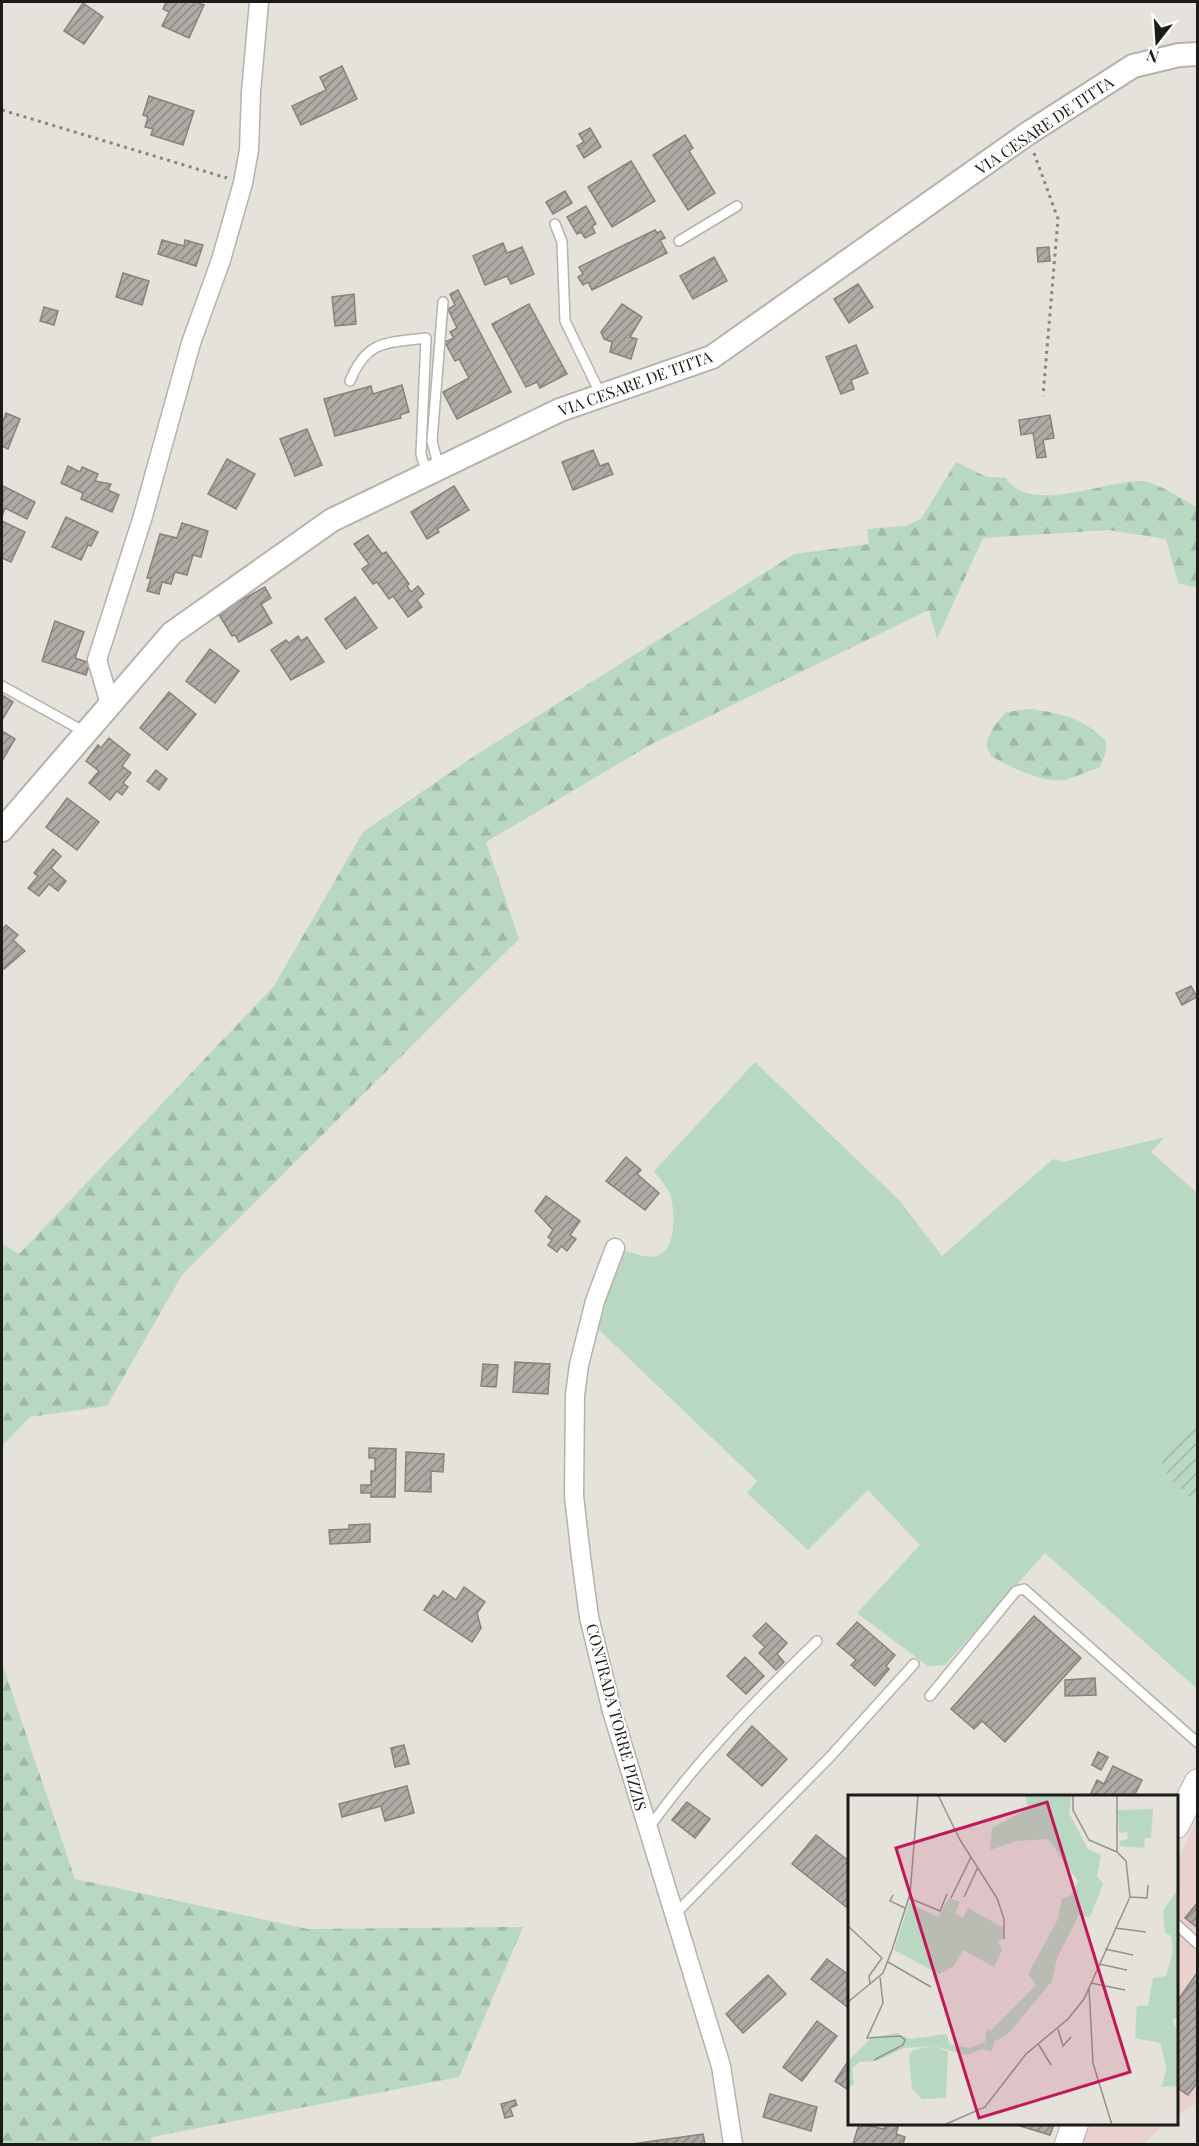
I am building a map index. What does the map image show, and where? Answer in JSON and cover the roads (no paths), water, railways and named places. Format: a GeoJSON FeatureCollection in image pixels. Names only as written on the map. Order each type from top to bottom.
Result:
{"type":"FeatureCollection","features":[{"type":"Feature","properties":{"kind":"main road"},"geometry":{"type":"LineString","coordinates":[[1178,1821],[1197,1782]]}},
{"type":"Feature","properties":{"kind":"main road"},"geometry":{"type":"LineString","coordinates":[[1068,2145],[1075,2125]]}},
{"type":"Feature","properties":{"kind":"street"},"geometry":{"type":"LineString","coordinates":[[110,704],[97,660],[143,516],[191,343],[220,260],[243,183],[249,150],[251,92],[259,2]]}},
{"type":"Feature","properties":{"kind":"street","name":"VIA CESARE DE TITTA"},"geometry":{"type":"LineString","coordinates":[[2,830],[172,633],[332,520],[560,410],[712,357],[1028,134],[1133,66],[1179,55],[1197,54]]}},
{"type":"Feature","properties":{"kind":"street","name":"CONTRADA TORRE PIZZIS"},"geometry":{"type":"LineString","coordinates":[[615,1248],[595,1302],[579,1365],[575,1395],[574,1496],[589,1617],[612,1711],[675,1914],[687,1964],[721,2066],[733,2145]]}},
{"type":"Feature","properties":{"kind":"lane"},"geometry":{"type":"LineString","coordinates":[[679,241],[737,206]]}},
{"type":"Feature","properties":{"kind":"lane"},"geometry":{"type":"LineString","coordinates":[[555,224],[562,242],[565,321],[602,397]]}},
{"type":"Feature","properties":{"kind":"lane"},"geometry":{"type":"LineString","coordinates":[[433,471],[432,441],[443,302]]}},
{"type":"Feature","properties":{"kind":"lane"},"geometry":{"type":"LineString","coordinates":[[350,381],[358,361],[367,351],[399,342],[426,338],[422,454],[433,471]]}},
{"type":"Feature","properties":{"kind":"lane"},"geometry":{"type":"LineString","coordinates":[[2,686],[85,732]]}},
{"type":"Feature","properties":{"kind":"lane"},"geometry":{"type":"LineString","coordinates":[[930,1696],[1016,1591],[1024,1589],[1197,1743]]}},
{"type":"Feature","properties":{"kind":"lane"},"geometry":{"type":"LineString","coordinates":[[648,1829],[684,1779],[743,1712],[817,1641]]}},
{"type":"Feature","properties":{"kind":"lane"},"geometry":{"type":"LineString","coordinates":[[675,1914],[829,1758],[914,1664]]}},
{"type":"Feature","properties":{"kind":"lane"},"geometry":{"type":"LineString","coordinates":[[1178,1926],[1197,1944]]}}]}
